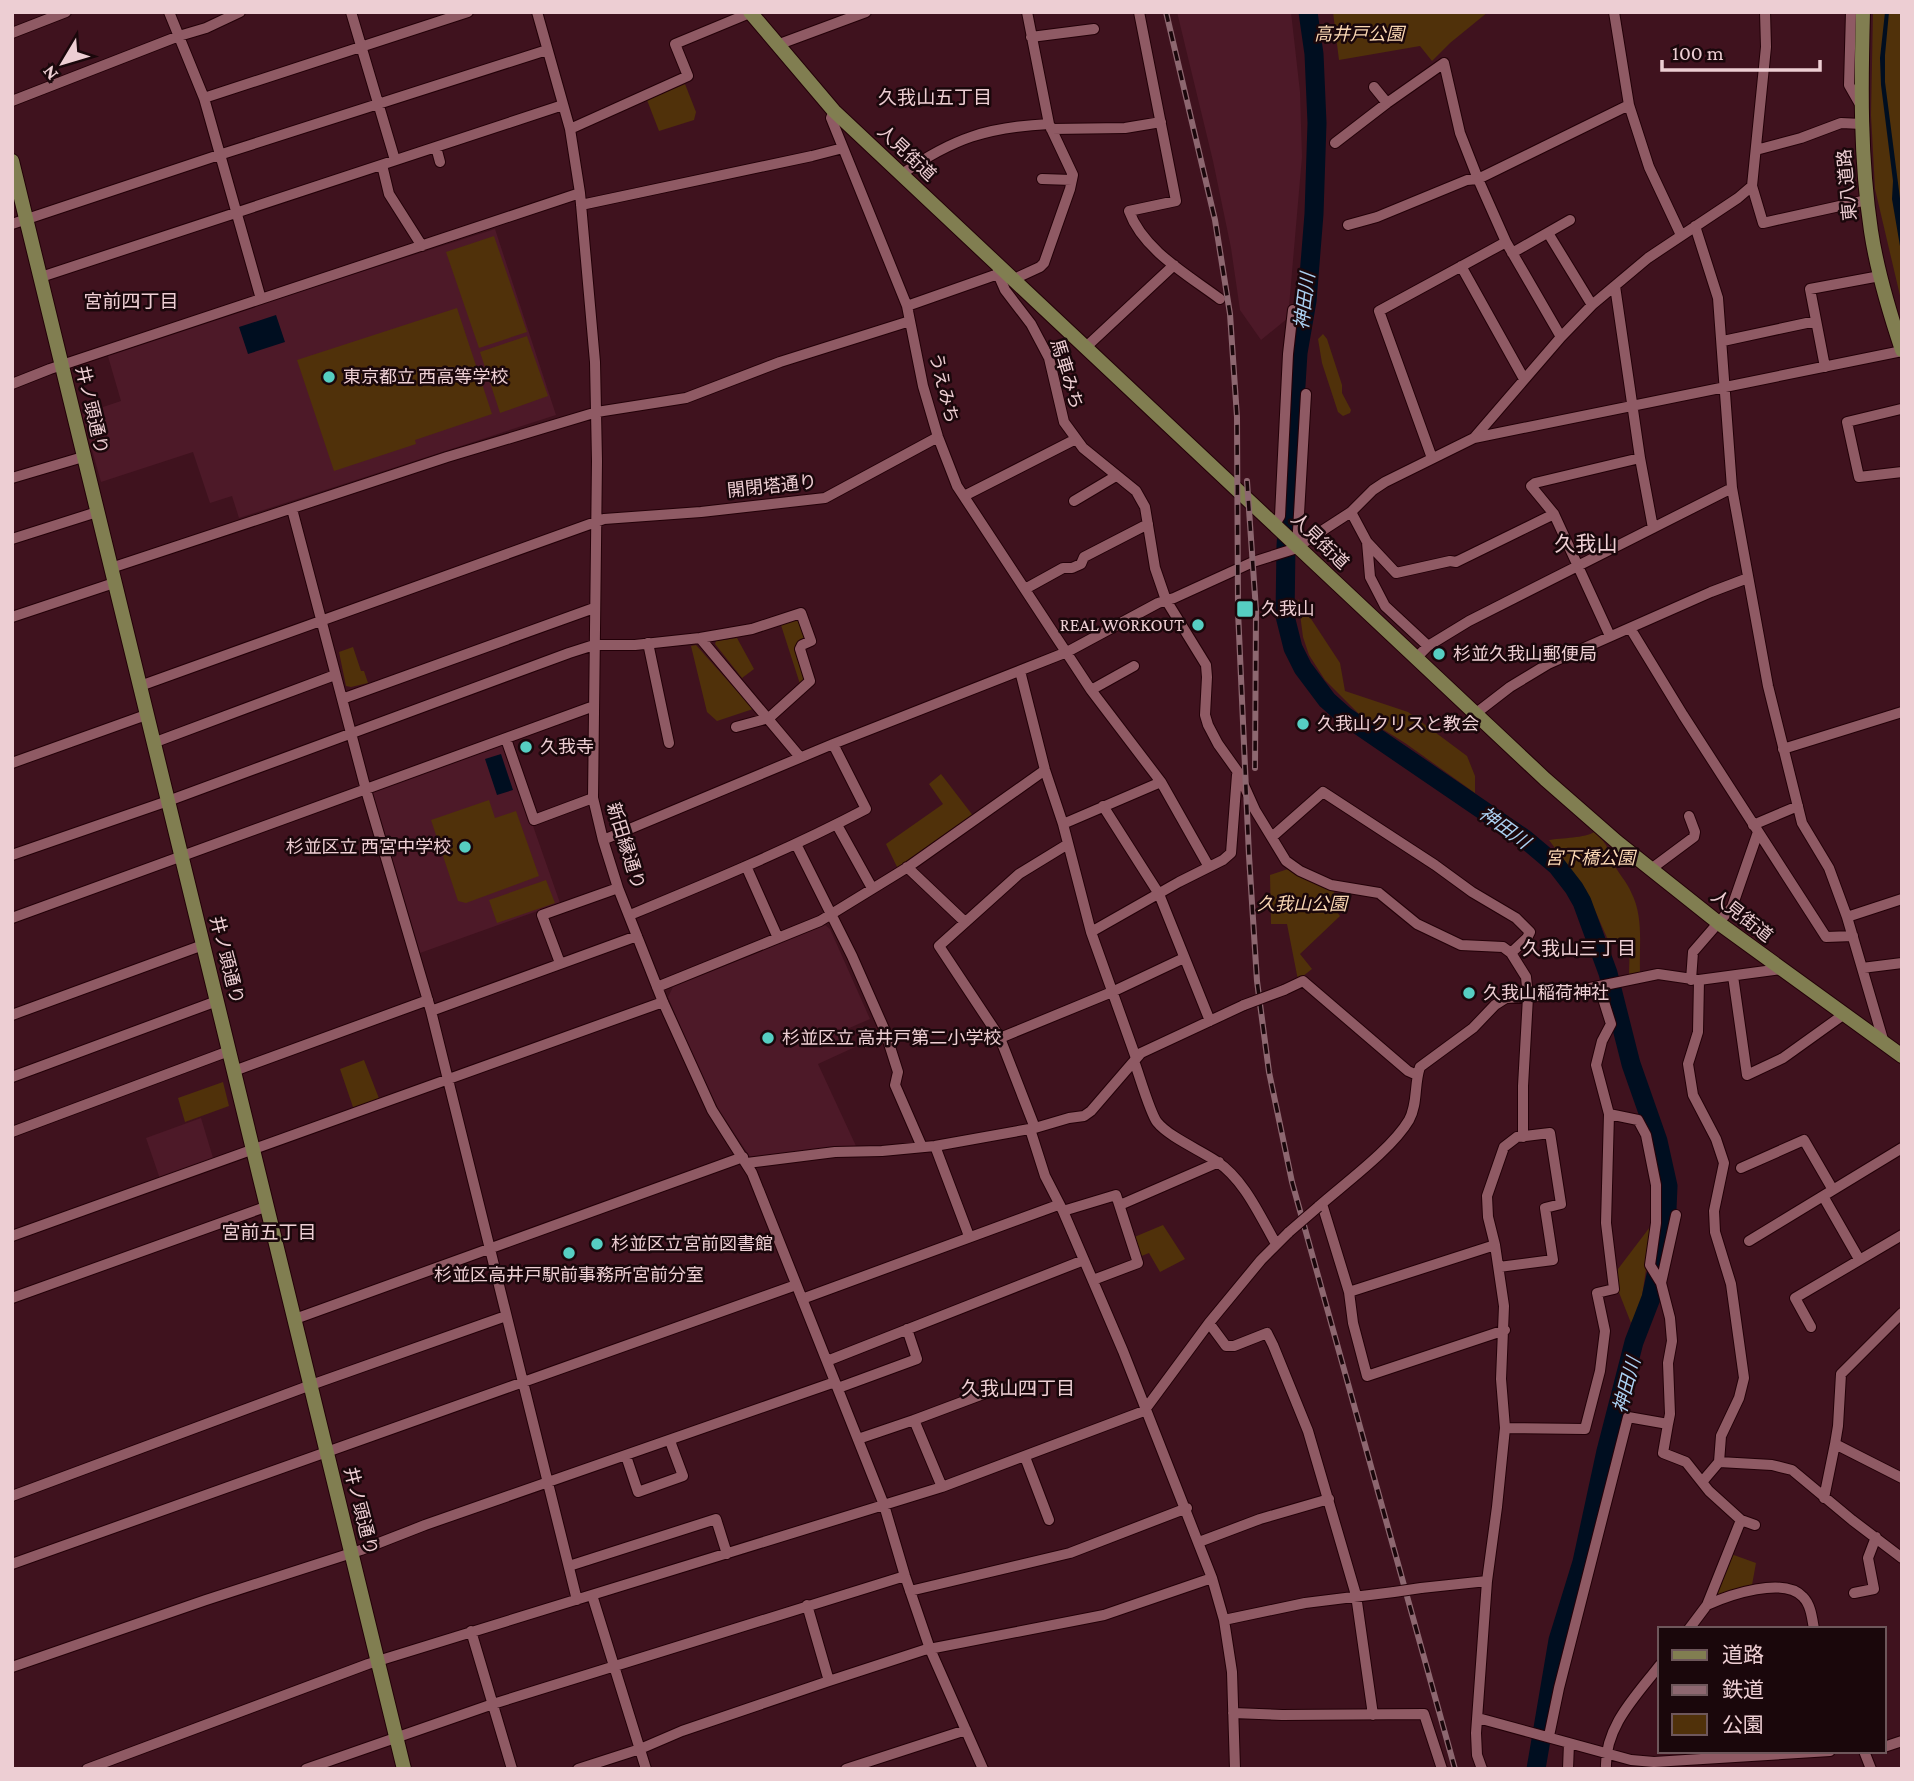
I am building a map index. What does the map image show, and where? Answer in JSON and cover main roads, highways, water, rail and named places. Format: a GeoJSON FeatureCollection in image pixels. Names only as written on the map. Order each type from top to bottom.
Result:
{"type":"FeatureCollection","features":[{"type":"Feature","properties":{"kind":"main road","name":"東八道路"},"geometry":{"type":"LineString","coordinates":[[1863,12],[1861,106],[1867,201],[1880,276],[1902,350]]}},
{"type":"Feature","properties":{"kind":"main road","name":"人見街道"},"geometry":{"type":"LineString","coordinates":[[750,13],[834,111],[998,269],[1014,279],[1278,527],[1295,547],[1545,779],[1720,924],[1843,1015],[1896,1050]]}},
{"type":"Feature","properties":{"kind":"main road","name":"井ノ頭通り"},"geometry":{"type":"LineString","coordinates":[[12,161],[19,222],[41,277],[404,1769]]}},
{"type":"Feature","properties":{"kind":"water"},"geometry":{"type":"Polygon","coordinates":[[[1885,12],[1889,12],[1885,82],[1902,214],[1902,258],[1892,199],[1893,181],[1881,85],[1880,58],[1885,12]]]}},
{"type":"Feature","properties":{"kind":"water"},"geometry":{"type":"Polygon","coordinates":[[[276,315],[285,342],[248,354],[239,327],[276,315]]]}},
{"type":"Feature","properties":{"kind":"water"},"geometry":{"type":"Polygon","coordinates":[[[501,754],[513,790],[497,795],[485,759],[501,754]]]}},
{"type":"Feature","properties":{"kind":"waterway","name":"神田川"},"geometry":{"type":"LineString","coordinates":[[1308,12],[1314,54],[1317,123],[1314,214],[1307,301],[1298,353],[1286,546],[1285,616],[1293,648],[1303,668],[1327,700],[1345,716],[1525,839],[1557,866],[1574,888],[1582,902],[1608,973],[1631,1064],[1658,1141],[1668,1186],[1666,1232],[1651,1298],[1634,1342],[1606,1451],[1582,1562],[1558,1640],[1536,1769]]}},
{"type":"Feature","properties":{"kind":"railway"},"geometry":{"type":"LineString","coordinates":[[1166,12],[1215,220],[1230,314],[1237,417],[1238,611],[1249,856],[1257,981],[1269,1072],[1292,1182],[1455,1769]]}},
{"type":"Feature","properties":{"kind":"railway"},"geometry":{"type":"LineString","coordinates":[[1247,481],[1256,610],[1255,768]]}},
{"type":"Feature","properties":{"kind":"place","name":"東京都立 西高等学校"},"geometry":{"type":"Point","coordinates":[329,377]}},
{"type":"Feature","properties":{"kind":"place","name":"久我山"},"geometry":{"type":"Point","coordinates":[1245,609]}},
{"type":"Feature","properties":{"kind":"place","name":"REAL WORKOUT"},"geometry":{"type":"Point","coordinates":[1198,625]}},
{"type":"Feature","properties":{"kind":"place","name":"杉並久我山郵便局"},"geometry":{"type":"Point","coordinates":[1439,654]}},
{"type":"Feature","properties":{"kind":"place","name":"久我山クリスと教会"},"geometry":{"type":"Point","coordinates":[1303,724]}},
{"type":"Feature","properties":{"kind":"place","name":"久我寺"},"geometry":{"type":"Point","coordinates":[526,747]}},
{"type":"Feature","properties":{"kind":"place","name":"杉並区立 西宮中学校"},"geometry":{"type":"Point","coordinates":[465,847]}},
{"type":"Feature","properties":{"kind":"place","name":"久我山稲荷神社"},"geometry":{"type":"Point","coordinates":[1469,993]}},
{"type":"Feature","properties":{"kind":"place","name":"杉並区立 高井戸第二小学校"},"geometry":{"type":"Point","coordinates":[768,1038]}},
{"type":"Feature","properties":{"kind":"place","name":"杉並区立宮前図書館"},"geometry":{"type":"Point","coordinates":[597,1244]}},
{"type":"Feature","properties":{"kind":"place","name":"杉並区高井戸駅前事務所宮前分室"},"geometry":{"type":"Point","coordinates":[569,1253]}},
{"type":"Feature","properties":{"kind":"district","name":"久我山五丁目"},"geometry":{"type":"Point","coordinates":[935,97]}},
{"type":"Feature","properties":{"kind":"district","name":"宮前四丁目"},"geometry":{"type":"Point","coordinates":[131,301]}},
{"type":"Feature","properties":{"kind":"district","name":"久我山"},"geometry":{"type":"Point","coordinates":[1586,544]}},
{"type":"Feature","properties":{"kind":"district","name":"久我山三丁目"},"geometry":{"type":"Point","coordinates":[1579,948]}},
{"type":"Feature","properties":{"kind":"district","name":"宮前五丁目"},"geometry":{"type":"Point","coordinates":[269,1232]}},
{"type":"Feature","properties":{"kind":"district","name":"久我山四丁目"},"geometry":{"type":"Point","coordinates":[1018,1388]}},
{"type":"Feature","properties":{"kind":"park label","name":"高井戸公園"},"geometry":{"type":"Point","coordinates":[1359,34]}},
{"type":"Feature","properties":{"kind":"park label","name":"宮下橋公園"},"geometry":{"type":"Point","coordinates":[1590,858]}},
{"type":"Feature","properties":{"kind":"park label","name":"久我山公園"},"geometry":{"type":"Point","coordinates":[1302,904]}}]}
